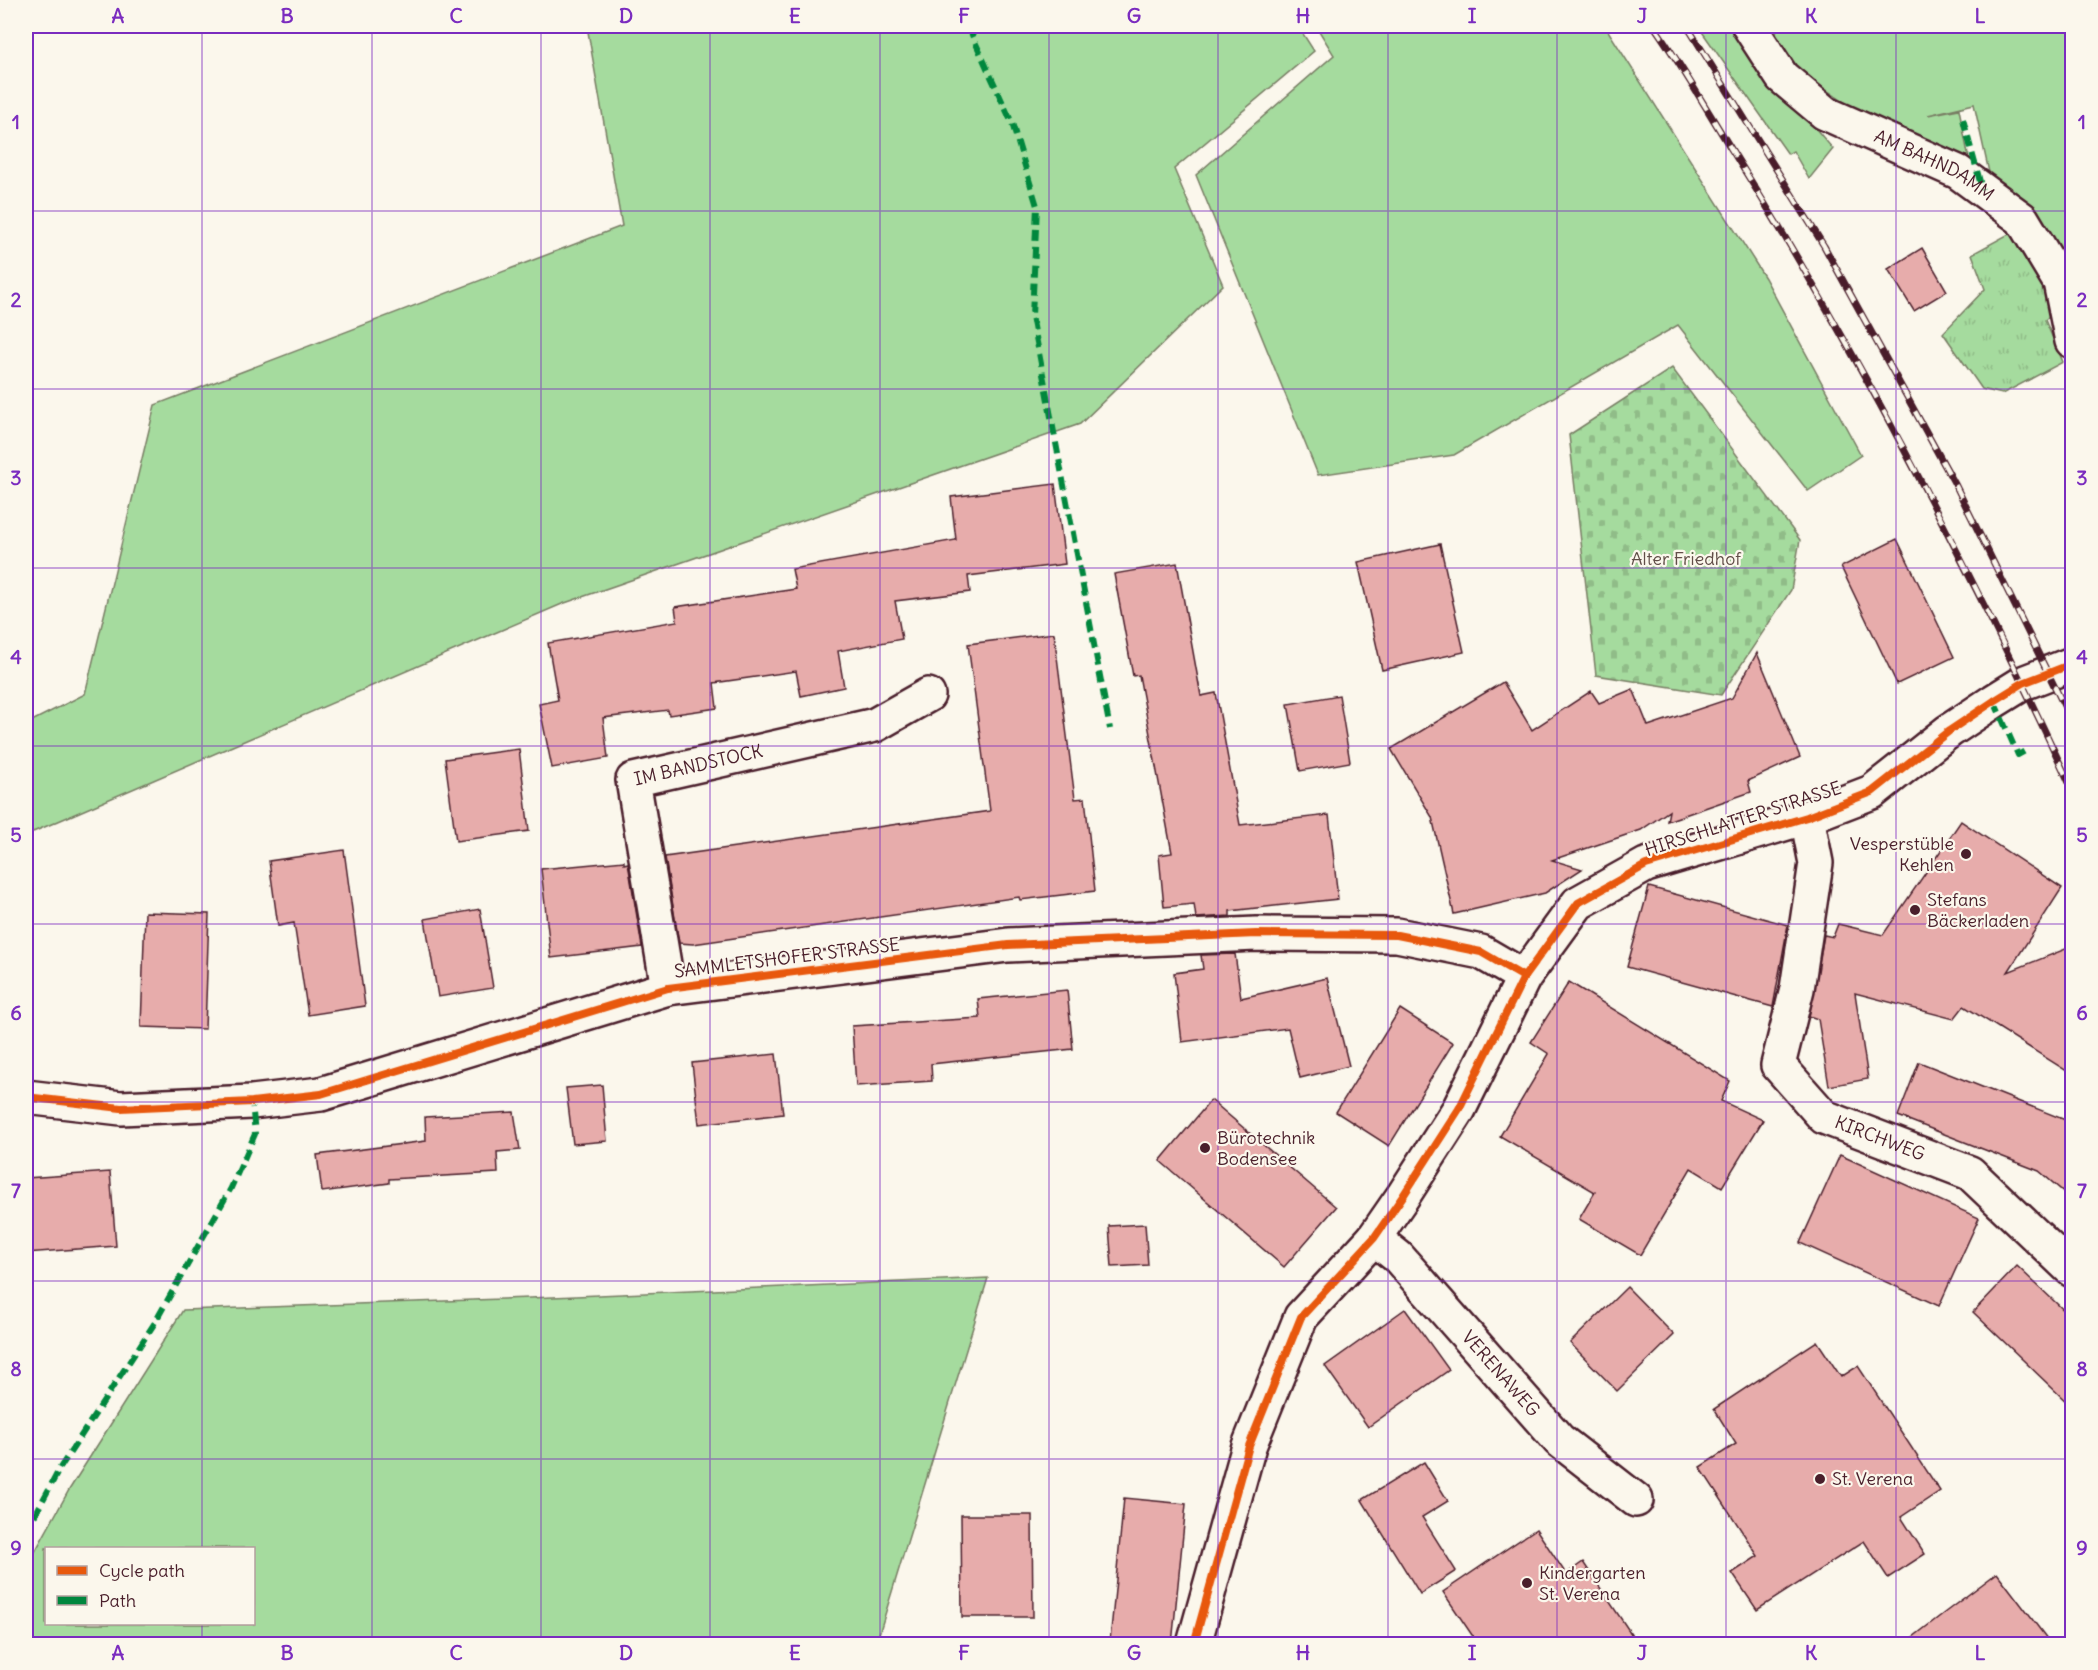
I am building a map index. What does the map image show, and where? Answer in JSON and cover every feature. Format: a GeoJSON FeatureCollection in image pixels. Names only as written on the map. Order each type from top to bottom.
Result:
{"type":"FeatureCollection","features":[{"type":"Feature","properties":{"kind":"street","name":"AM BAHNDAMM"},"geometry":{"type":"LineString","coordinates":[[1749,26],[1782,77],[1825,112],[1958,172],[2022,219],[2060,282],[2073,341]]}},
{"type":"Feature","properties":{"kind":"street","name":"HIRSCHLATTER STRASSE"},"geometry":{"type":"LineString","coordinates":[[1198,1630],[1249,1446],[1301,1317],[1374,1238],[1459,1109],[1524,977],[1578,903],[1646,865],[1807,818],[1872,792],[1949,731],[2023,683],[2061,668]]}},
{"type":"Feature","properties":{"kind":"street","name":"IM BANDSTOCK"},"geometry":{"type":"LineString","coordinates":[[668,988],[633,780],[875,724],[928,695]]}},
{"type":"Feature","properties":{"kind":"street","name":"KIRCHWEG"},"geometry":{"type":"LineString","coordinates":[[1807,818],[1816,862],[1797,989],[1778,1065],[1824,1117],[1970,1173],[2073,1270]]}},
{"type":"Feature","properties":{"kind":"street","name":"SAMMLETSHOFER STRASSE"},"geometry":{"type":"LineString","coordinates":[[26,1097],[121,1108],[252,1102],[321,1094],[668,988],[1008,945],[1256,934],[1397,935],[1481,951],[1524,977]]}},
{"type":"Feature","properties":{"kind":"street","name":"VERENAWEG"},"geometry":{"type":"LineString","coordinates":[[1374,1238],[1398,1257],[1559,1440],[1636,1500]]}},
{"type":"Feature","properties":{"kind":"street"},"geometry":{"type":"LineString","coordinates":[[1198,1630],[1219,1644]]}},
{"type":"Feature","properties":{"kind":"green space"},"geometry":{"type":"Polygon","coordinates":[[[587,26],[1298,26],[1314,51],[1174,169],[1223,285],[1080,424],[562,604],[26,835],[26,724],[85,694],[155,405],[622,226],[587,26]]]}},
{"type":"Feature","properties":{"kind":"green space"},"geometry":{"type":"Polygon","coordinates":[[[1316,26],[1605,26],[1765,278],[1861,455],[1808,491],[1678,325],[1454,455],[1318,475],[1196,175],[1334,55],[1316,26]]]}},
{"type":"Feature","properties":{"kind":"green space"},"geometry":{"type":"Polygon","coordinates":[[[1698,26],[1736,26],[1788,96],[1833,149],[1809,179],[1793,151],[1788,154],[1698,26]]]}},
{"type":"Feature","properties":{"kind":"green space"},"geometry":{"type":"Polygon","coordinates":[[[1777,26],[2072,26],[2072,266],[2055,240],[2026,206],[1990,177],[1974,104],[1928,115],[1959,109],[1970,164],[1882,128],[1802,73],[1775,44],[1777,26]]]}},
{"type":"Feature","properties":{"kind":"green space"},"geometry":{"type":"Polygon","coordinates":[[[2018,229],[2059,307],[2045,320],[2063,362],[2002,394],[1982,389],[1943,333],[1985,289],[1972,254],[2018,229]]]}},
{"type":"Feature","properties":{"kind":"green space","name":"Alter Friedhof"},"geometry":{"type":"Polygon","coordinates":[[[1672,368],[1800,540],[1791,590],[1721,695],[1596,675],[1569,435],[1672,368]]]}},
{"type":"Feature","properties":{"kind":"green space"},"geometry":{"type":"Polygon","coordinates":[[[988,1278],[876,1644],[26,1644],[26,1568],[69,1490],[183,1310],[988,1278]]]}},
{"type":"Feature","properties":{"kind":"building"},"geometry":{"type":"Polygon","coordinates":[[[1922,248],[1947,291],[1914,311],[1888,269],[1922,248]]]}},
{"type":"Feature","properties":{"kind":"building"},"geometry":{"type":"Polygon","coordinates":[[[1055,484],[1065,564],[968,576],[970,592],[895,601],[902,639],[838,651],[844,687],[801,696],[796,671],[714,683],[717,708],[669,715],[668,710],[603,718],[608,758],[552,768],[539,704],[558,700],[548,643],[677,621],[675,607],[796,589],[792,569],[956,540],[951,497],[1055,484]]]}},
{"type":"Feature","properties":{"kind":"building"},"geometry":{"type":"Polygon","coordinates":[[[1897,539],[1954,657],[1897,684],[1841,567],[1897,539]]]}},
{"type":"Feature","properties":{"kind":"building"},"geometry":{"type":"Polygon","coordinates":[[[1440,544],[1464,652],[1382,670],[1358,562],[1440,544]]]}},
{"type":"Feature","properties":{"kind":"building"},"geometry":{"type":"Polygon","coordinates":[[[1177,563],[1201,696],[1216,693],[1240,825],[1329,815],[1338,899],[1230,911],[1230,916],[1196,918],[1194,904],[1164,907],[1159,855],[1172,853],[1139,675],[1133,676],[1114,574],[1177,563]]]}},
{"type":"Feature","properties":{"kind":"building"},"geometry":{"type":"Polygon","coordinates":[[[1054,633],[1075,799],[1085,798],[1095,891],[1020,900],[1019,897],[693,944],[679,943],[665,857],[990,811],[968,644],[1054,633]]]}},
{"type":"Feature","properties":{"kind":"building"},"geometry":{"type":"Polygon","coordinates":[[[1757,653],[1800,757],[1748,781],[1751,792],[1667,821],[1669,811],[1641,830],[1552,860],[1582,869],[1545,893],[1454,914],[1432,817],[1391,749],[1503,682],[1532,730],[1591,691],[1599,703],[1633,689],[1648,726],[1732,698],[1757,653]]]}},
{"type":"Feature","properties":{"kind":"building"},"geometry":{"type":"Polygon","coordinates":[[[1339,695],[1350,762],[1300,771],[1288,704],[1339,695]]]}},
{"type":"Feature","properties":{"kind":"building"},"geometry":{"type":"Polygon","coordinates":[[[519,749],[529,831],[456,841],[445,759],[519,749]]]}},
{"type":"Feature","properties":{"kind":"building"},"geometry":{"type":"Polygon","coordinates":[[[1961,821],[2062,888],[2008,972],[2073,946],[2073,1075],[1964,1006],[1954,1019],[1855,993],[1868,1079],[1829,1086],[1818,1019],[1809,1016],[1824,935],[1833,937],[1838,924],[1883,935],[1961,821]]]}},
{"type":"Feature","properties":{"kind":"building"},"geometry":{"type":"Polygon","coordinates":[[[344,850],[365,1006],[308,1015],[294,923],[278,926],[269,861],[344,850]]]}},
{"type":"Feature","properties":{"kind":"building"},"geometry":{"type":"Polygon","coordinates":[[[624,861],[624,864],[628,863],[642,947],[551,958],[541,869],[624,861]]]}},
{"type":"Feature","properties":{"kind":"building"},"geometry":{"type":"Polygon","coordinates":[[[1649,887],[1788,925],[1773,1007],[1627,967],[1649,887]]]}},
{"type":"Feature","properties":{"kind":"building"},"geometry":{"type":"Polygon","coordinates":[[[480,909],[493,988],[438,997],[425,919],[480,909]]]}},
{"type":"Feature","properties":{"kind":"building"},"geometry":{"type":"Polygon","coordinates":[[[145,912],[209,914],[205,1029],[141,1027],[145,912]]]}},
{"type":"Feature","properties":{"kind":"building"},"geometry":{"type":"Polygon","coordinates":[[[1235,954],[1241,998],[1327,978],[1349,1066],[1300,1078],[1288,1028],[1182,1042],[1174,973],[1203,969],[1201,955],[1235,954]]]}},
{"type":"Feature","properties":{"kind":"building"},"geometry":{"type":"Polygon","coordinates":[[[1569,982],[1730,1081],[1721,1101],[1763,1120],[1722,1187],[1691,1168],[1640,1255],[1579,1219],[1595,1192],[1500,1136],[1549,1054],[1531,1042],[1569,982]]]}},
{"type":"Feature","properties":{"kind":"building"},"geometry":{"type":"Polygon","coordinates":[[[1067,990],[1073,1049],[931,1064],[932,1081],[856,1086],[852,1026],[980,1018],[978,999],[1067,990]]]}},
{"type":"Feature","properties":{"kind":"building"},"geometry":{"type":"Polygon","coordinates":[[[1400,1009],[1453,1043],[1389,1146],[1336,1112],[1400,1009]]]}},
{"type":"Feature","properties":{"kind":"building"},"geometry":{"type":"Polygon","coordinates":[[[776,1054],[783,1114],[699,1124],[692,1063],[776,1054]]]}},
{"type":"Feature","properties":{"kind":"building"},"geometry":{"type":"Polygon","coordinates":[[[1919,1062],[2073,1123],[2073,1200],[2039,1171],[1898,1116],[1919,1062]]]}},
{"type":"Feature","properties":{"kind":"building"},"geometry":{"type":"Polygon","coordinates":[[[602,1085],[607,1141],[573,1144],[566,1088],[602,1085]]]}},
{"type":"Feature","properties":{"kind":"building"},"geometry":{"type":"Polygon","coordinates":[[[1211,1100],[1336,1207],[1284,1267],[1160,1161],[1211,1100]]]}},
{"type":"Feature","properties":{"kind":"building"},"geometry":{"type":"Polygon","coordinates":[[[514,1112],[520,1150],[497,1152],[498,1173],[389,1179],[389,1183],[322,1192],[317,1155],[426,1141],[425,1117],[514,1112]]]}},
{"type":"Feature","properties":{"kind":"building"},"geometry":{"type":"Polygon","coordinates":[[[1840,1155],[1979,1218],[1939,1306],[1800,1243],[1840,1155]]]}},
{"type":"Feature","properties":{"kind":"building"},"geometry":{"type":"Polygon","coordinates":[[[110,1172],[116,1246],[26,1253],[26,1178],[110,1172]]]}},
{"type":"Feature","properties":{"kind":"building"},"geometry":{"type":"Polygon","coordinates":[[[1145,1224],[1148,1265],[1112,1267],[1109,1226],[1145,1224]]]}},
{"type":"Feature","properties":{"kind":"building"},"geometry":{"type":"Polygon","coordinates":[[[2017,1266],[2073,1319],[2073,1408],[1973,1312],[2017,1266]]]}},
{"type":"Feature","properties":{"kind":"building"},"geometry":{"type":"Polygon","coordinates":[[[1627,1287],[1674,1335],[1617,1391],[1570,1343],[1627,1287]]]}},
{"type":"Feature","properties":{"kind":"building"},"geometry":{"type":"Polygon","coordinates":[[[1405,1309],[1449,1370],[1368,1427],[1325,1366],[1405,1309]]]}},
{"type":"Feature","properties":{"kind":"building","name":"St. Verena"},"geometry":{"type":"Polygon","coordinates":[[[1817,1341],[1841,1377],[1858,1366],[1940,1491],[1901,1517],[1925,1554],[1888,1578],[1864,1541],[1757,1610],[1732,1573],[1758,1556],[1700,1467],[1736,1444],[1714,1409],[1817,1341]]]}},
{"type":"Feature","properties":{"kind":"building"},"geometry":{"type":"Polygon","coordinates":[[[1424,1462],[1448,1501],[1422,1517],[1456,1571],[1420,1594],[1362,1500],[1424,1462]]]}},
{"type":"Feature","properties":{"kind":"building"},"geometry":{"type":"Polygon","coordinates":[[[1124,1498],[1186,1504],[1172,1644],[1110,1641],[1124,1498]]]}},
{"type":"Feature","properties":{"kind":"building"},"geometry":{"type":"Polygon","coordinates":[[[961,1515],[1032,1515],[1033,1617],[962,1617],[961,1515]]]}},
{"type":"Feature","properties":{"kind":"building","name":"Kindergarten St. Verena"},"geometry":{"type":"Polygon","coordinates":[[[1536,1529],[1566,1574],[1583,1562],[1638,1644],[1478,1644],[1443,1592],[1536,1529]]]}},
{"type":"Feature","properties":{"kind":"building"},"geometry":{"type":"Polygon","coordinates":[[[1997,1573],[2051,1644],[1904,1644],[1944,1613],[1997,1573]]]}},
{"type":"Feature","properties":{"kind":"railway"},"geometry":{"type":"LineString","coordinates":[[1654,26],[1780,229],[1870,386],[1954,545],[2072,789]]}},
{"type":"Feature","properties":{"kind":"railway"},"geometry":{"type":"LineString","coordinates":[[1687,26],[1824,246],[1956,486],[2072,722]]}},
{"type":"Feature","properties":{"kind":"marked path"},"geometry":{"type":"LineString","coordinates":[[968,26],[1012,123],[1037,206],[1032,316],[1110,729]]}},
{"type":"Feature","properties":{"kind":"marked path"},"geometry":{"type":"LineString","coordinates":[[1963,119],[1982,189]]}},
{"type":"Feature","properties":{"kind":"marked path"},"geometry":{"type":"LineString","coordinates":[[1994,701],[2018,755],[2025,751]]}},
{"type":"Feature","properties":{"kind":"marked path"},"geometry":{"type":"LineString","coordinates":[[26,1532],[60,1468],[154,1324],[231,1188],[255,1134],[252,1102]]}},
{"type":"Feature","properties":{"kind":"cycle path"},"geometry":{"type":"LineString","coordinates":[[1194,1644],[1249,1446],[1301,1317],[1374,1238],[1403,1196],[1459,1109],[1524,977],[1578,903],[1646,865],[1807,817],[1872,792],[1949,731],[1994,701],[2023,683],[2072,664]]}},
{"type":"Feature","properties":{"kind":"cycle path"},"geometry":{"type":"LineString","coordinates":[[26,1097],[121,1108],[252,1102],[321,1094],[668,988],[1008,945],[1256,934],[1397,935],[1481,952],[1524,977]]}},
{"type":"Feature","properties":{"kind":"place","name":"Vesperstüble Kehlen"},"geometry":{"type":"Point","coordinates":[1966,854]}},
{"type":"Feature","properties":{"kind":"place","name":"Stefans Bäckerladen"},"geometry":{"type":"Point","coordinates":[1915,910]}},
{"type":"Feature","properties":{"kind":"place","name":"Bürotechnik Bodensee"},"geometry":{"type":"Point","coordinates":[1205,1148]}},
{"type":"Feature","properties":{"kind":"place","name":"St. Verena"},"geometry":{"type":"Point","coordinates":[1820,1479]}},
{"type":"Feature","properties":{"kind":"place","name":"Kindergarten St. Verena"},"geometry":{"type":"Point","coordinates":[1527,1583]}}]}
